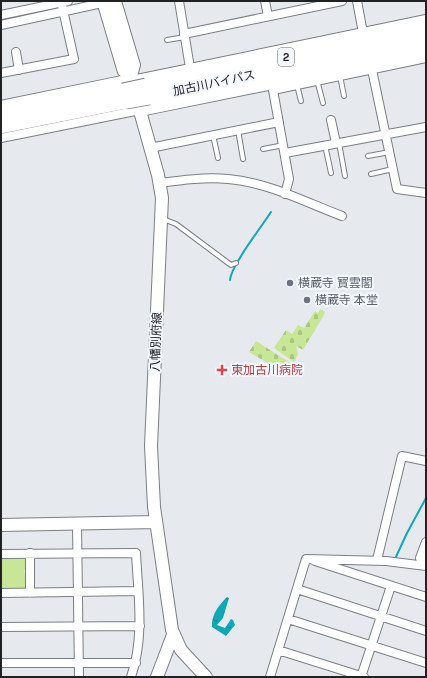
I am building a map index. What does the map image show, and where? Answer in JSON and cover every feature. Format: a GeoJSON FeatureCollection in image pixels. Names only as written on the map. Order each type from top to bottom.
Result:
{"type":"FeatureCollection","features":[{"type":"Feature","properties":{"kind":"highway","name":"加古川バイパス"},"geometry":{"type":"LineString","coordinates":[[1,126],[135,91],[426,28]]}},
{"type":"Feature","properties":{"kind":"highway","name":"加古川バイパス"},"geometry":{"type":"LineString","coordinates":[[1,115],[426,39]]}},
{"type":"Feature","properties":{"kind":"main road","name":"八幡別府線"},"geometry":{"type":"LineString","coordinates":[[104,2],[135,91],[160,184],[162,198],[151,446],[156,522],[173,635],[181,650],[206,677]]}},
{"type":"Feature","properties":{"kind":"main road"},"geometry":{"type":"LineString","coordinates":[[140,110],[372,67],[426,52]]}},
{"type":"Feature","properties":{"kind":"main road"},"geometry":{"type":"LineString","coordinates":[[1,107],[135,91]]}},
{"type":"Feature","properties":{"kind":"main road"},"geometry":{"type":"LineString","coordinates":[[1,525],[156,522]]}},
{"type":"Feature","properties":{"kind":"main road"},"geometry":{"type":"LineString","coordinates":[[157,677],[173,635]]}},
{"type":"Feature","properties":{"kind":"street"},"geometry":{"type":"LineString","coordinates":[[117,1],[136,65],[135,91],[190,68],[426,19]]}},
{"type":"Feature","properties":{"kind":"street"},"geometry":{"type":"LineString","coordinates":[[179,1],[190,68]]}},
{"type":"Feature","properties":{"kind":"street"},"geometry":{"type":"LineString","coordinates":[[264,1],[268,16]]}},
{"type":"Feature","properties":{"kind":"street"},"geometry":{"type":"LineString","coordinates":[[184,35],[342,1]]}},
{"type":"Feature","properties":{"kind":"street"},"geometry":{"type":"LineString","coordinates":[[357,1],[364,33]]}},
{"type":"Feature","properties":{"kind":"street"},"geometry":{"type":"LineString","coordinates":[[1,15],[63,5],[104,2]]}},
{"type":"Feature","properties":{"kind":"street"},"geometry":{"type":"LineString","coordinates":[[1,25],[63,5]]}},
{"type":"Feature","properties":{"kind":"street"},"geometry":{"type":"LineString","coordinates":[[1,73],[74,59],[63,5]]}},
{"type":"Feature","properties":{"kind":"street"},"geometry":{"type":"LineString","coordinates":[[16,52],[19,70]]}},
{"type":"Feature","properties":{"kind":"street"},"geometry":{"type":"LineString","coordinates":[[285,194],[289,179],[285,149],[273,90],[340,76],[372,67],[426,58]]}},
{"type":"Feature","properties":{"kind":"street"},"geometry":{"type":"LineString","coordinates":[[372,67],[387,134],[397,189],[426,193]]}},
{"type":"Feature","properties":{"kind":"street"},"geometry":{"type":"LineString","coordinates":[[1,138],[140,110]]}},
{"type":"Feature","properties":{"kind":"street"},"geometry":{"type":"LineString","coordinates":[[331,120],[337,143]]}},
{"type":"Feature","properties":{"kind":"street"},"geometry":{"type":"LineString","coordinates":[[150,148],[279,122]]}},
{"type":"Feature","properties":{"kind":"street"},"geometry":{"type":"LineString","coordinates":[[285,149],[325,145],[426,126]]}},
{"type":"Feature","properties":{"kind":"street"},"geometry":{"type":"LineString","coordinates":[[160,184],[202,178],[229,179],[257,184],[342,216]]}},
{"type":"Feature","properties":{"kind":"street"},"geometry":{"type":"LineString","coordinates":[[377,560],[402,456],[426,461]]}},
{"type":"Feature","properties":{"kind":"street"},"geometry":{"type":"LineString","coordinates":[[77,524],[79,677]]}},
{"type":"Feature","properties":{"kind":"street"},"geometry":{"type":"LineString","coordinates":[[426,542],[420,558],[426,559]]}},
{"type":"Feature","properties":{"kind":"street"},"geometry":{"type":"LineString","coordinates":[[30,553],[30,593]]}},
{"type":"Feature","properties":{"kind":"street"},"geometry":{"type":"LineString","coordinates":[[1,554],[136,553],[140,626],[136,663],[131,677]]}},
{"type":"Feature","properties":{"kind":"street"},"geometry":{"type":"LineString","coordinates":[[306,559],[377,560],[426,566]]}},
{"type":"Feature","properties":{"kind":"street"},"geometry":{"type":"LineString","coordinates":[[306,559],[426,597]]}},
{"type":"Feature","properties":{"kind":"street"},"geometry":{"type":"LineString","coordinates":[[270,677],[306,559]]}},
{"type":"Feature","properties":{"kind":"street"},"geometry":{"type":"LineString","coordinates":[[278,650],[362,677],[391,586]]}},
{"type":"Feature","properties":{"kind":"street"},"geometry":{"type":"LineString","coordinates":[[297,589],[426,630]]}},
{"type":"Feature","properties":{"kind":"street"},"geometry":{"type":"LineString","coordinates":[[1,593],[138,591]]}},
{"type":"Feature","properties":{"kind":"street"},"geometry":{"type":"LineString","coordinates":[[288,619],[426,663]]}},
{"type":"Feature","properties":{"kind":"street"},"geometry":{"type":"LineString","coordinates":[[1,628],[140,626]]}},
{"type":"Feature","properties":{"kind":"street"},"geometry":{"type":"LineString","coordinates":[[1,663],[136,663]]}},
{"type":"Feature","properties":{"kind":"lane"},"geometry":{"type":"LineString","coordinates":[[167,40],[184,35]]}},
{"type":"Feature","properties":{"kind":"lane"},"geometry":{"type":"LineString","coordinates":[[340,76],[344,96]]}},
{"type":"Feature","properties":{"kind":"lane"},"geometry":{"type":"LineString","coordinates":[[317,80],[323,103]]}},
{"type":"Feature","properties":{"kind":"lane"},"geometry":{"type":"LineString","coordinates":[[297,85],[301,101]]}},
{"type":"Feature","properties":{"kind":"lane"},"geometry":{"type":"LineString","coordinates":[[238,130],[243,159]]}},
{"type":"Feature","properties":{"kind":"lane"},"geometry":{"type":"LineString","coordinates":[[213,135],[218,158]]}},
{"type":"Feature","properties":{"kind":"lane"},"geometry":{"type":"LineString","coordinates":[[337,143],[345,176]]}},
{"type":"Feature","properties":{"kind":"lane"},"geometry":{"type":"LineString","coordinates":[[325,145],[332,173]]}},
{"type":"Feature","properties":{"kind":"lane"},"geometry":{"type":"LineString","coordinates":[[263,149],[285,149]]}},
{"type":"Feature","properties":{"kind":"lane"},"geometry":{"type":"LineString","coordinates":[[368,156],[390,152]]}},
{"type":"Feature","properties":{"kind":"lane"},"geometry":{"type":"LineString","coordinates":[[371,174],[393,169]]}},
{"type":"Feature","properties":{"kind":"lane"},"geometry":{"type":"LineString","coordinates":[[161,219],[176,224],[231,265],[236,263]]}},
{"type":"Feature","properties":{"kind":"green space"},"geometry":{"type":"Polygon","coordinates":[[[320,309],[325,312],[324,315],[303,350],[296,346],[298,354],[294,362],[274,348],[286,330],[292,334],[298,325],[304,328],[315,311],[318,313],[320,309]]]}},
{"type":"Feature","properties":{"kind":"green space"},"geometry":{"type":"Polygon","coordinates":[[[256,341],[292,364],[286,374],[249,352],[256,341]]]}},
{"type":"Feature","properties":{"kind":"green space"},"geometry":{"type":"Polygon","coordinates":[[[1,557],[22,557],[26,560],[27,570],[24,570],[27,586],[24,589],[1,589],[1,557]]]}},
{"type":"Feature","properties":{"kind":"water"},"geometry":{"type":"Polygon","coordinates":[[[227,597],[229,598],[223,618],[217,625],[225,628],[231,619],[233,620],[235,625],[226,636],[212,627],[212,623],[216,610],[227,597]]]}},
{"type":"Feature","properties":{"kind":"waterway"},"geometry":{"type":"LineString","coordinates":[[1,21],[38,13]]}},
{"type":"Feature","properties":{"kind":"waterway"},"geometry":{"type":"LineString","coordinates":[[230,280],[241,256],[271,212]]}},
{"type":"Feature","properties":{"kind":"waterway"},"geometry":{"type":"LineString","coordinates":[[395,559],[426,498]]}},
{"type":"Feature","properties":{"kind":"place","name":"横蔵寺 寳雲閣"},"geometry":{"type":"Point","coordinates":[290,283]}},
{"type":"Feature","properties":{"kind":"place","name":"横蔵寺 本堂"},"geometry":{"type":"Point","coordinates":[307,300]}},
{"type":"Feature","properties":{"kind":"place","name":"東加古川病院"},"geometry":{"type":"Point","coordinates":[222,370]}}]}
